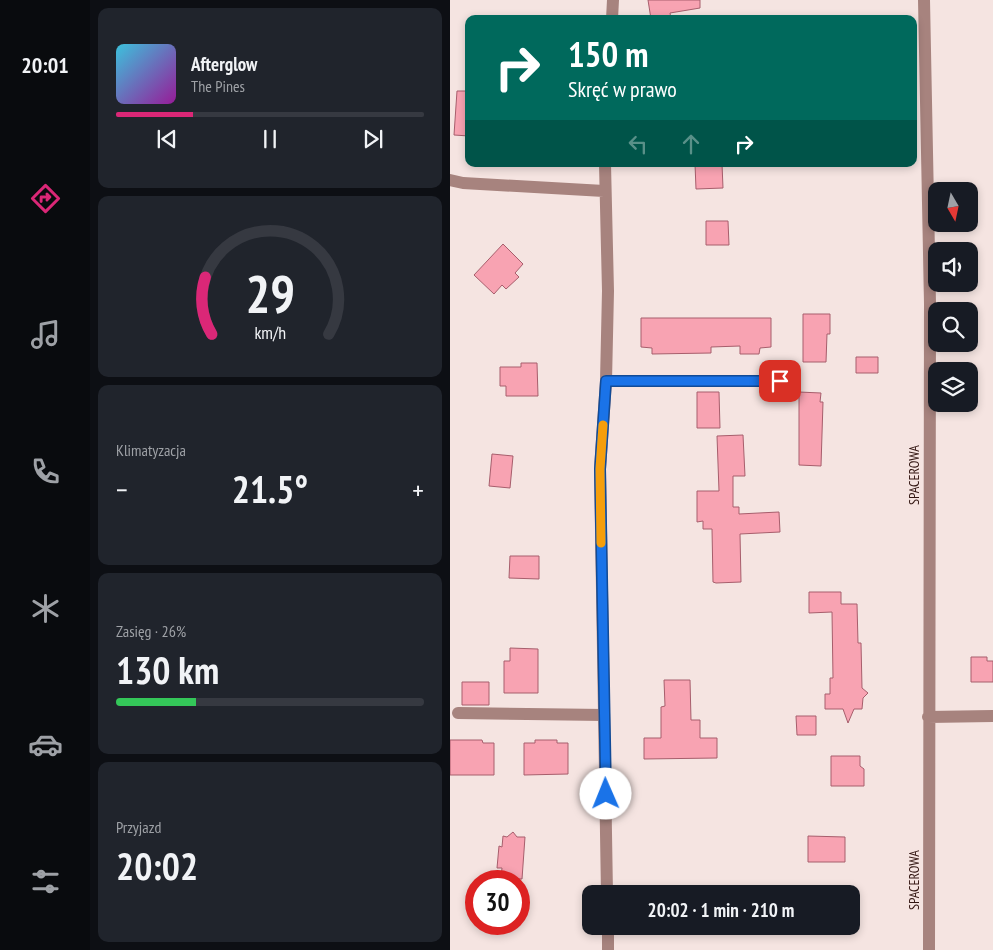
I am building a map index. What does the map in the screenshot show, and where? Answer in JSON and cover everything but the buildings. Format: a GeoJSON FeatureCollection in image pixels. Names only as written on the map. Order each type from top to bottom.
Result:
{"type":"FeatureCollection","features":[{"type":"Feature","properties":{"kind":"street"},"geometry":{"type":"LineString","coordinates":[[612,15],[613,0]]}},
{"type":"Feature","properties":{"kind":"street","name":"SPACEROWA"},"geometry":{"type":"LineString","coordinates":[[924,0],[930,304],[929,950]]}},
{"type":"Feature","properties":{"kind":"street"},"geometry":{"type":"LineString","coordinates":[[605,167],[604,191],[607,248],[606,381],[600,469],[607,885]]}},
{"type":"Feature","properties":{"kind":"street"},"geometry":{"type":"LineString","coordinates":[[450,180],[463,183],[604,191]]}},
{"type":"Feature","properties":{"kind":"street"},"geometry":{"type":"LineString","coordinates":[[606,381],[780,381]]}},
{"type":"Feature","properties":{"kind":"street"},"geometry":{"type":"LineString","coordinates":[[458,713],[604,715]]}},
{"type":"Feature","properties":{"kind":"street"},"geometry":{"type":"LineString","coordinates":[[928,717],[993,716]]}},
{"type":"Feature","properties":{"kind":"street"},"geometry":{"type":"LineString","coordinates":[[608,935],[608,950]]}},
{"type":"Feature","properties":{"kind":"slow traffic"},"geometry":{"type":"LineString","coordinates":[[601,543],[600,469],[603,425]]}},
{"type":"Feature","properties":{"kind":"route"},"geometry":{"type":"LineString","coordinates":[[606,794],[600,469],[606,381],[780,381]]}}]}
